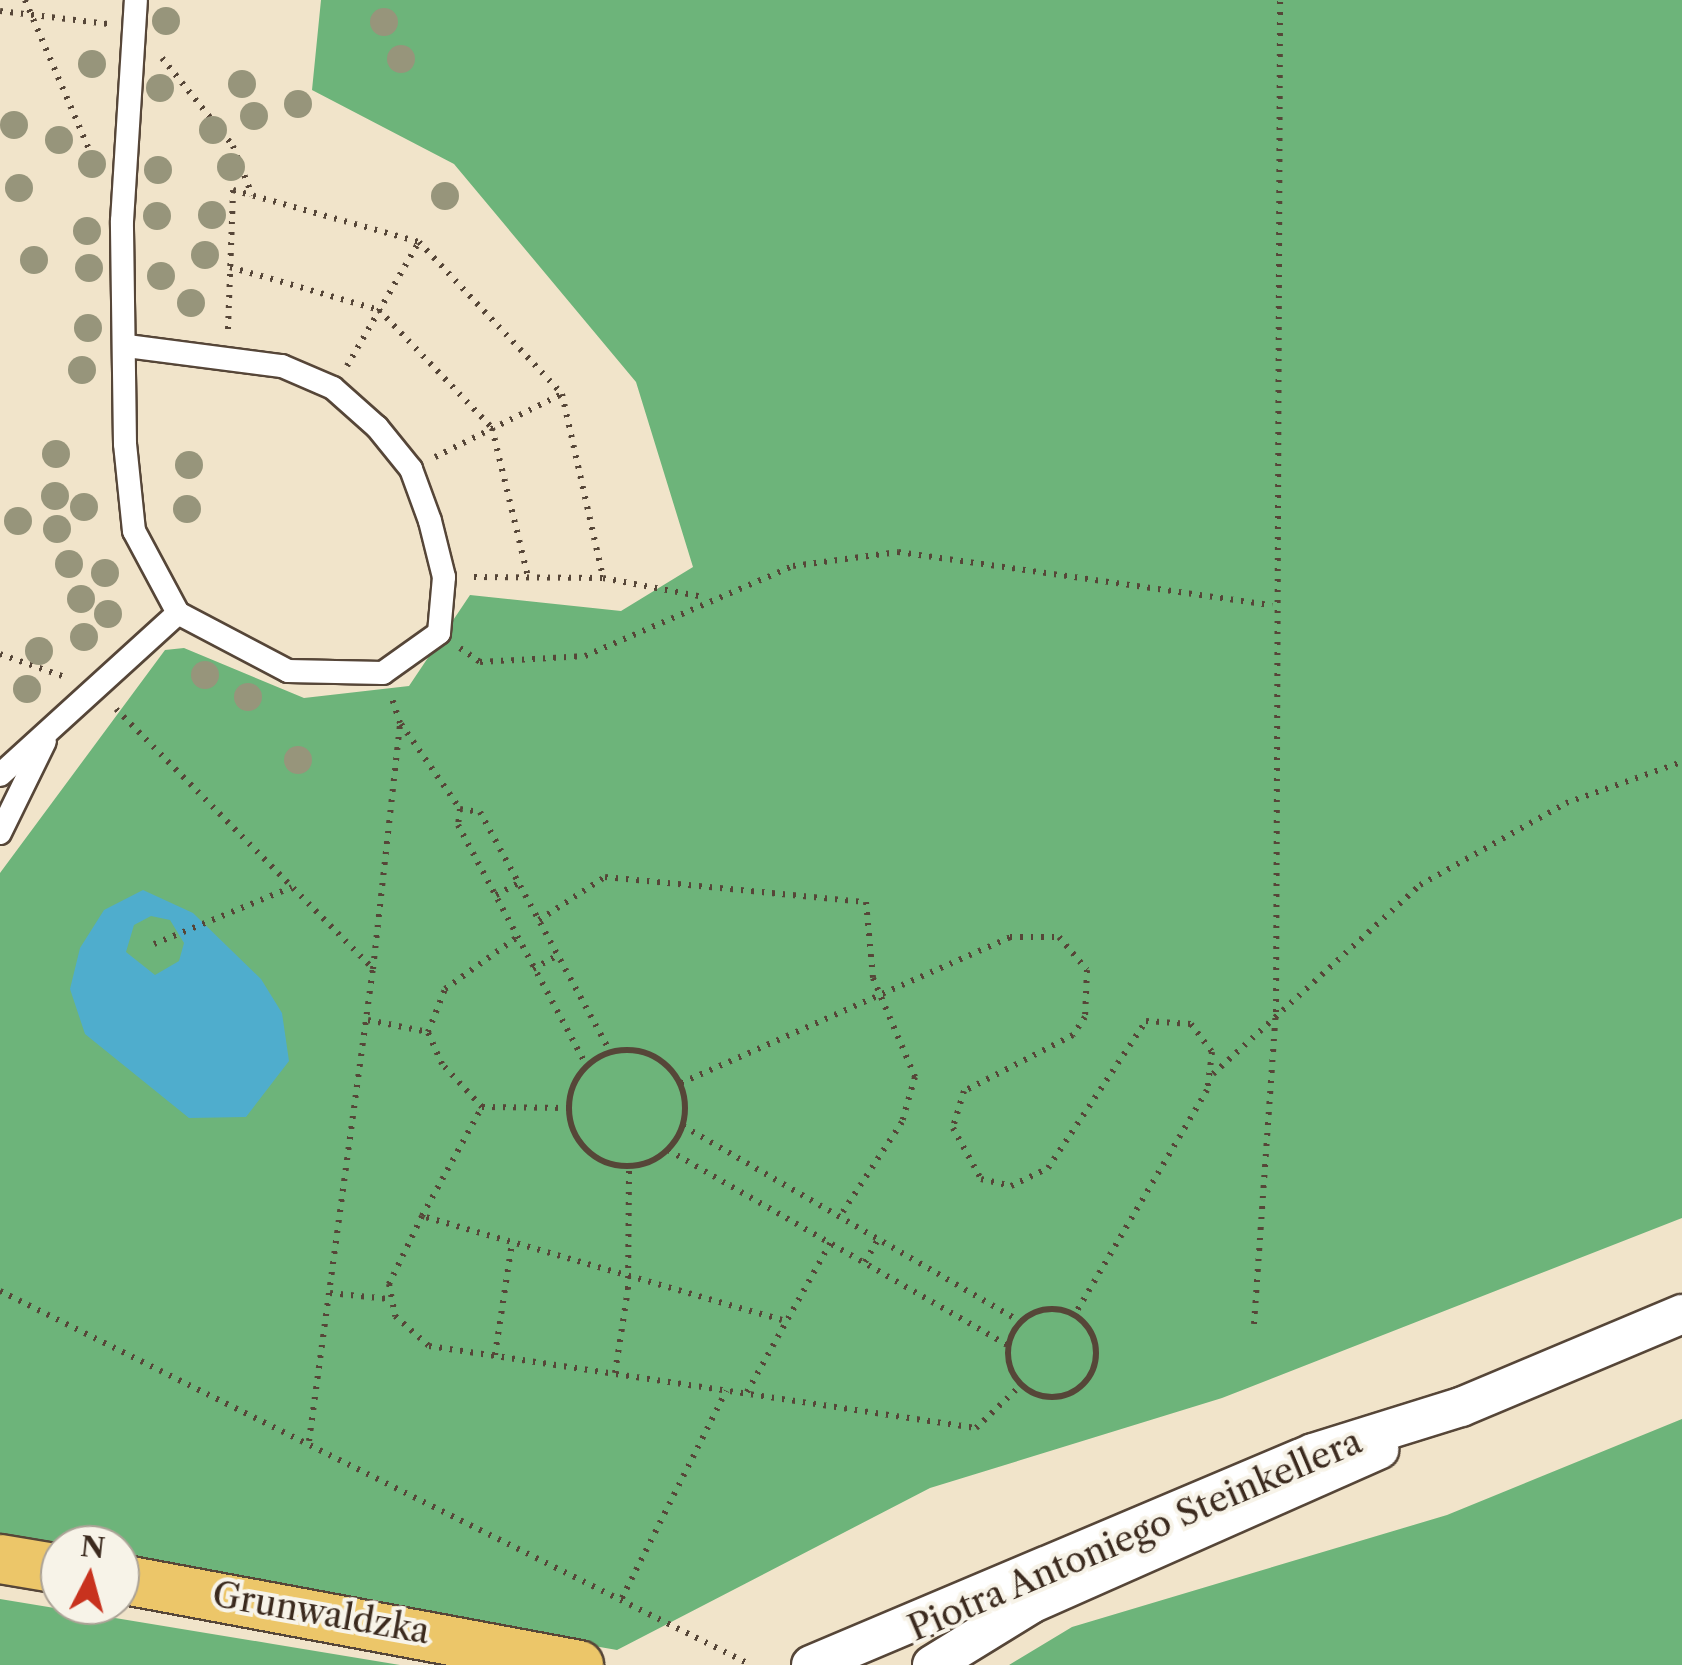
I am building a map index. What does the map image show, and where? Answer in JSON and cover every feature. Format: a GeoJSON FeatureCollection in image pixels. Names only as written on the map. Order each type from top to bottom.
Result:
{"type":"FeatureCollection","features":[{"type":"Feature","properties":{"kind":"main road"},"geometry":{"type":"LineString","coordinates":[[0,1559],[40,1566]]}},
{"type":"Feature","properties":{"kind":"main road","name":"Grunwaldzka"},"geometry":{"type":"LineString","coordinates":[[140,1582],[579,1665]]}},
{"type":"Feature","properties":{"kind":"street"},"geometry":{"type":"LineString","coordinates":[[126,346],[227,355],[333,388],[411,468],[444,577],[439,634],[382,673],[288,671],[178,613],[134,531],[126,346],[122,221],[136,0]]}},
{"type":"Feature","properties":{"kind":"street"},"geometry":{"type":"LineString","coordinates":[[0,775],[178,613]]}},
{"type":"Feature","properties":{"kind":"street"},"geometry":{"type":"LineString","coordinates":[[0,833],[48,733]]}},
{"type":"Feature","properties":{"kind":"street","name":"Piotra Antoniego Steinkellera"},"geometry":{"type":"LineString","coordinates":[[932,1665],[1031,1604],[1326,1478],[1460,1407],[1682,1314]]}},
{"type":"Feature","properties":{"kind":"street","name":"Piotra Antoniego Steinkellera"},"geometry":{"type":"LineString","coordinates":[[811,1665],[1313,1453],[1460,1407]]}},
{"type":"Feature","properties":{"kind":"path"},"geometry":{"type":"LineString","coordinates":[[25,0],[122,221]]}},
{"type":"Feature","properties":{"kind":"path"},"geometry":{"type":"LineString","coordinates":[[1254,1324],[1276,1012],[1272,605],[1280,0]]}},
{"type":"Feature","properties":{"kind":"path"},"geometry":{"type":"LineString","coordinates":[[0,11],[134,27],[205,106],[252,195]]}},
{"type":"Feature","properties":{"kind":"path"},"geometry":{"type":"LineString","coordinates":[[227,355],[233,190],[419,242],[562,394],[604,578]]}},
{"type":"Feature","properties":{"kind":"path"},"geometry":{"type":"LineString","coordinates":[[333,388],[419,242]]}},
{"type":"Feature","properties":{"kind":"path"},"geometry":{"type":"LineString","coordinates":[[230,267],[379,310],[492,428],[528,577]]}},
{"type":"Feature","properties":{"kind":"path"},"geometry":{"type":"LineString","coordinates":[[411,468],[562,394]]}},
{"type":"Feature","properties":{"kind":"path"},"geometry":{"type":"LineString","coordinates":[[439,634],[480,662],[585,656],[705,597],[793,566],[898,552],[1272,605]]}},
{"type":"Feature","properties":{"kind":"path"},"geometry":{"type":"LineString","coordinates":[[444,577],[604,578],[705,597]]}},
{"type":"Feature","properties":{"kind":"path"},"geometry":{"type":"LineString","coordinates":[[0,654],[96,689],[374,969]]}},
{"type":"Feature","properties":{"kind":"path"},"geometry":{"type":"LineString","coordinates":[[382,673],[400,723],[460,809],[458,824],[586,1065]]}},
{"type":"Feature","properties":{"kind":"path"},"geometry":{"type":"LineString","coordinates":[[309,1441],[368,1020],[400,723]]}},
{"type":"Feature","properties":{"kind":"path"},"geometry":{"type":"LineString","coordinates":[[1075,1314],[1212,1074],[1276,1012],[1420,885],[1483,845],[1566,803],[1682,762]]}},
{"type":"Feature","properties":{"kind":"path"},"geometry":{"type":"LineString","coordinates":[[460,809],[480,812],[610,1051]]}},
{"type":"Feature","properties":{"kind":"path"},"geometry":{"type":"LineString","coordinates":[[538,920],[604,877],[866,902],[881,996],[915,1077],[912,1098],[840,1216]]}},
{"type":"Feature","properties":{"kind":"path"},"geometry":{"type":"LineString","coordinates":[[496,896],[519,883]]}},
{"type":"Feature","properties":{"kind":"path"},"geometry":{"type":"LineString","coordinates":[[154,944],[292,887]]}},
{"type":"Feature","properties":{"kind":"path"},"geometry":{"type":"LineString","coordinates":[[681,1083],[1028,931],[1076,950],[1092,992],[1073,1034],[978,1078],[955,1108],[959,1152],[996,1185],[1029,1182],[1048,1168],[1146,1021],[1191,1024],[1212,1052],[1212,1074]]}},
{"type":"Feature","properties":{"kind":"path"},"geometry":{"type":"LineString","coordinates":[[516,938],[446,989],[428,1032],[442,1064],[482,1107],[568,1108]]}},
{"type":"Feature","properties":{"kind":"path"},"geometry":{"type":"LineString","coordinates":[[533,970],[558,956]]}},
{"type":"Feature","properties":{"kind":"path"},"geometry":{"type":"LineString","coordinates":[[368,1020],[428,1032]]}},
{"type":"Feature","properties":{"kind":"path"},"geometry":{"type":"LineString","coordinates":[[642,1050],[681,1083],[683,1126],[668,1150],[630,1167],[592,1156],[568,1108],[586,1065],[610,1051],[642,1050]]}},
{"type":"Feature","properties":{"kind":"path"},"geometry":{"type":"LineString","coordinates":[[390,1299],[422,1216],[482,1107]]}},
{"type":"Feature","properties":{"kind":"path"},"geometry":{"type":"LineString","coordinates":[[683,1126],[1020,1321]]}},
{"type":"Feature","properties":{"kind":"path"},"geometry":{"type":"LineString","coordinates":[[668,1150],[1007,1344],[1022,1385]]}},
{"type":"Feature","properties":{"kind":"path"},"geometry":{"type":"LineString","coordinates":[[615,1373],[626,1274],[630,1167]]}},
{"type":"Feature","properties":{"kind":"path"},"geometry":{"type":"LineString","coordinates":[[422,1216],[782,1320]]}},
{"type":"Feature","properties":{"kind":"path"},"geometry":{"type":"LineString","coordinates":[[865,1262],[879,1238]]}},
{"type":"Feature","properties":{"kind":"path"},"geometry":{"type":"LineString","coordinates":[[747,1392],[782,1320],[830,1242]]}},
{"type":"Feature","properties":{"kind":"path"},"geometry":{"type":"LineString","coordinates":[[495,1355],[512,1243]]}},
{"type":"Feature","properties":{"kind":"path"},"geometry":{"type":"LineString","coordinates":[[0,1292],[309,1441],[751,1665]]}},
{"type":"Feature","properties":{"kind":"path"},"geometry":{"type":"LineString","coordinates":[[330,1293],[390,1299]]}},
{"type":"Feature","properties":{"kind":"path"},"geometry":{"type":"LineString","coordinates":[[390,1299],[416,1338],[495,1355],[976,1428],[1022,1385]]}},
{"type":"Feature","properties":{"kind":"path"},"geometry":{"type":"LineString","coordinates":[[1007,1344],[1020,1321],[1041,1310],[1075,1314]]}},
{"type":"Feature","properties":{"kind":"path"},"geometry":{"type":"LineString","coordinates":[[1022,1385],[1056,1397],[1087,1380],[1096,1346],[1075,1314]]}},
{"type":"Feature","properties":{"kind":"path"},"geometry":{"type":"LineString","coordinates":[[622,1598],[726,1391]]}},
{"type":"Feature","properties":{"kind":"green space"},"geometry":{"type":"Polygon","coordinates":[[[321,0],[1682,0],[1682,1218],[1222,1398],[930,1488],[617,1650],[140,1567],[140,1525],[40,1525],[40,1543],[0,1542],[0,873],[165,650],[184,648],[304,698],[409,686],[470,595],[621,611],[693,567],[636,382],[454,164],[312,90],[321,0]]]}},
{"type":"Feature","properties":{"kind":"green space"},"geometry":{"type":"Polygon","coordinates":[[[1682,1419],[1682,1665],[1009,1665],[1072,1627],[1447,1515],[1682,1419]]]}},
{"type":"Feature","properties":{"kind":"green space"},"geometry":{"type":"Polygon","coordinates":[[[0,1599],[40,1606],[40,1625],[140,1622],[400,1665],[0,1665],[0,1599]]]}},
{"type":"Feature","properties":{"kind":"water"},"geometry":{"type":"Polygon","coordinates":[[[143,890],[193,913],[261,979],[282,1013],[289,1061],[246,1117],[189,1118],[85,1034],[70,989],[80,948],[104,910],[143,890]],[[151,916],[134,925],[126,952],[155,975],[179,961],[184,943],[170,920],[151,916]]]}}]}
